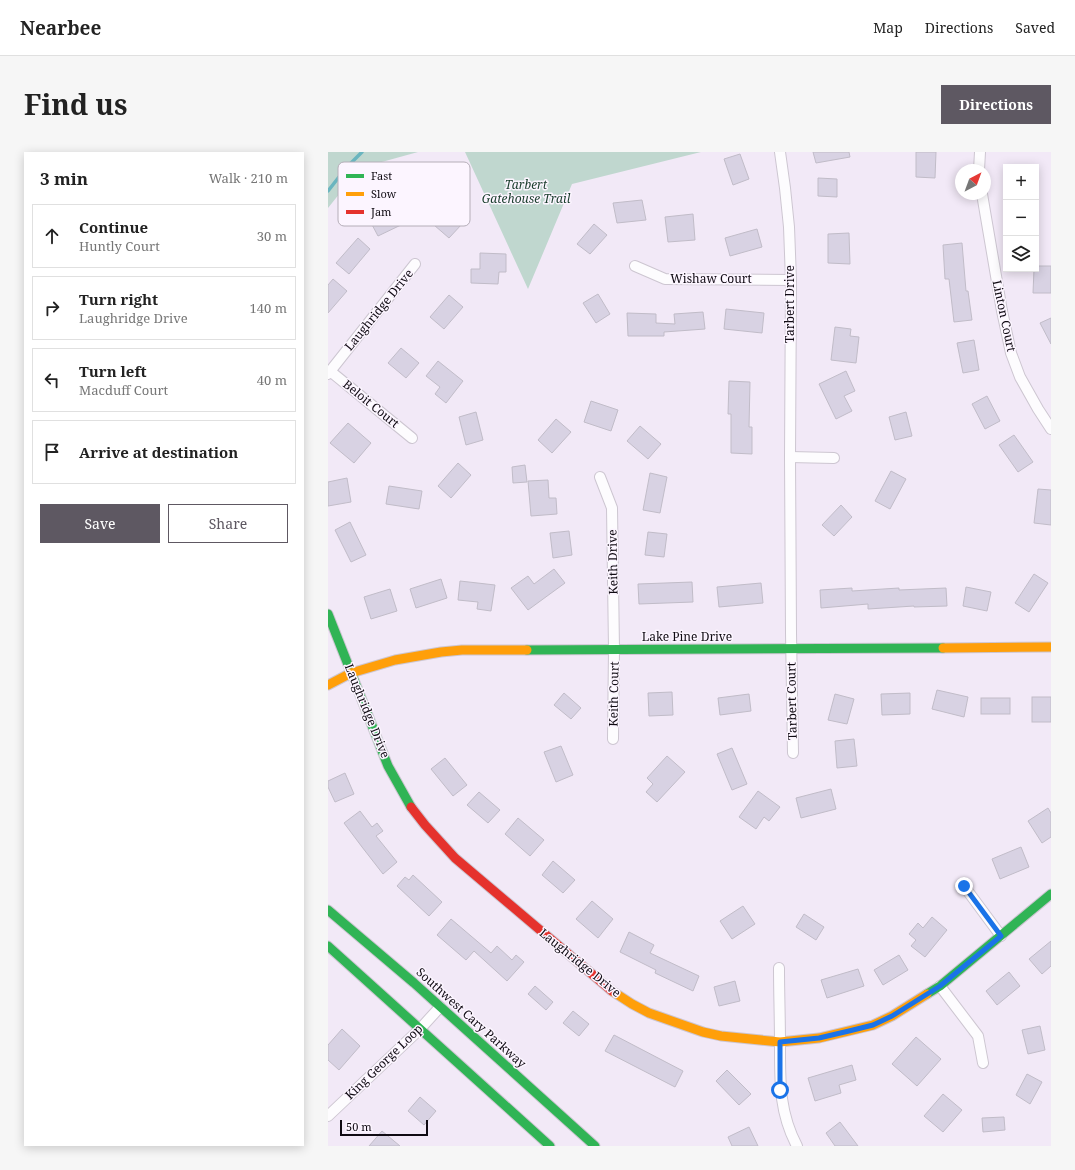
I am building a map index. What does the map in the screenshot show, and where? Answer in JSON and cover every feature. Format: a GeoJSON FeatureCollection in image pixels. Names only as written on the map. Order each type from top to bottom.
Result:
{"type":"FeatureCollection","features":[{"type":"Feature","properties":{"kind":"street","name":"Tarbert Drive"},"geometry":{"type":"LineString","coordinates":[[780,152],[789,227],[791,280],[791,649]]}},
{"type":"Feature","properties":{"kind":"street"},"geometry":{"type":"LineString","coordinates":[[979,164],[980,152]]}},
{"type":"Feature","properties":{"kind":"street","name":"Linton Court"},"geometry":{"type":"LineString","coordinates":[[983,200],[1002,311],[1011,353],[1020,376],[1051,429]]}},
{"type":"Feature","properties":{"kind":"street","name":"Laughridge Drive"},"geometry":{"type":"LineString","coordinates":[[329,372],[415,264]]}},
{"type":"Feature","properties":{"kind":"street","name":"Wishaw Court"},"geometry":{"type":"LineString","coordinates":[[635,266],[665,279],[791,280]]}},
{"type":"Feature","properties":{"kind":"street","name":"Beloit Court"},"geometry":{"type":"LineString","coordinates":[[329,372],[412,438]]}},
{"type":"Feature","properties":{"kind":"street"},"geometry":{"type":"LineString","coordinates":[[790,457],[834,458]]}},
{"type":"Feature","properties":{"kind":"street","name":"Keith Drive"},"geometry":{"type":"LineString","coordinates":[[600,477],[612,508],[614,649]]}},
{"type":"Feature","properties":{"kind":"street","name":"Laughridge Drive"},"geometry":{"type":"LineString","coordinates":[[328,614],[388,766],[399,788],[421,820],[455,858],[614,993],[649,1013],[677,1024],[721,1036],[780,1042],[819,1038],[873,1025],[892,1016],[940,986],[1051,894]]}},
{"type":"Feature","properties":{"kind":"street","name":"Lake Pine Drive"},"geometry":{"type":"LineString","coordinates":[[328,685],[351,673],[395,660],[462,650],[1051,647]]}},
{"type":"Feature","properties":{"kind":"street","name":"Keith Court"},"geometry":{"type":"LineString","coordinates":[[613,739],[614,649]]}},
{"type":"Feature","properties":{"kind":"street","name":"Tarbert Court"},"geometry":{"type":"LineString","coordinates":[[791,649],[793,753]]}},
{"type":"Feature","properties":{"kind":"street"},"geometry":{"type":"LineString","coordinates":[[964,886],[1001,936]]}},
{"type":"Feature","properties":{"kind":"street","name":"Southwest Cary Parkway"},"geometry":{"type":"LineString","coordinates":[[328,910],[414,983],[595,1146]]}},
{"type":"Feature","properties":{"kind":"street"},"geometry":{"type":"LineString","coordinates":[[328,946],[550,1146]]}},
{"type":"Feature","properties":{"kind":"street"},"geometry":{"type":"LineString","coordinates":[[779,968],[780,1090],[784,1115],[790,1133],[797,1146]]}},
{"type":"Feature","properties":{"kind":"street"},"geometry":{"type":"LineString","coordinates":[[940,986],[978,1036],[983,1063]]}},
{"type":"Feature","properties":{"kind":"street","name":"King George Loop"},"geometry":{"type":"LineString","coordinates":[[328,1116],[420,1029],[440,1006]]}},
{"type":"Feature","properties":{"kind":"green space"},"geometry":{"type":"Polygon","coordinates":[[[328,152],[418,152],[382,162],[338,162],[338,196],[328,208],[328,152]]]}},
{"type":"Feature","properties":{"kind":"green space","name":"Tarbert Gatehouse Trail"},"geometry":{"type":"Polygon","coordinates":[[[465,152],[701,152],[572,184],[528,289],[465,152]]]}},
{"type":"Feature","properties":{"kind":"building"},"geometry":{"type":"Polygon","coordinates":[[[813,152],[849,152],[850,157],[816,163],[813,152]]]}},
{"type":"Feature","properties":{"kind":"building"},"geometry":{"type":"Polygon","coordinates":[[[916,152],[936,152],[935,178],[916,177],[916,152]]]}},
{"type":"Feature","properties":{"kind":"building"},"geometry":{"type":"Polygon","coordinates":[[[740,154],[749,179],[733,185],[724,159],[740,154]]]}},
{"type":"Feature","properties":{"kind":"building"},"geometry":{"type":"Polygon","coordinates":[[[818,178],[837,179],[837,197],[818,196],[818,178]]]}},
{"type":"Feature","properties":{"kind":"building"},"geometry":{"type":"Polygon","coordinates":[[[642,200],[646,220],[617,223],[613,203],[642,200]]]}},
{"type":"Feature","properties":{"kind":"building"},"geometry":{"type":"Polygon","coordinates":[[[693,214],[695,240],[668,242],[665,217],[693,214]]]}},
{"type":"Feature","properties":{"kind":"building"},"geometry":{"type":"Polygon","coordinates":[[[594,224],[607,235],[590,254],[577,244],[594,224]]]}},
{"type":"Feature","properties":{"kind":"building"},"geometry":{"type":"Polygon","coordinates":[[[373,226],[399,226],[378,236],[373,226]]]}},
{"type":"Feature","properties":{"kind":"building"},"geometry":{"type":"Polygon","coordinates":[[[435,226],[460,226],[449,238],[435,226]]]}},
{"type":"Feature","properties":{"kind":"building"},"geometry":{"type":"Polygon","coordinates":[[[757,229],[762,247],[730,256],[725,238],[757,229]]]}},
{"type":"Feature","properties":{"kind":"building"},"geometry":{"type":"Polygon","coordinates":[[[849,233],[850,264],[828,263],[828,234],[849,233]]]}},
{"type":"Feature","properties":{"kind":"building"},"geometry":{"type":"Polygon","coordinates":[[[358,238],[370,249],[349,274],[336,263],[358,238]]]}},
{"type":"Feature","properties":{"kind":"building"},"geometry":{"type":"Polygon","coordinates":[[[962,243],[966,291],[968,291],[972,320],[954,322],[949,279],[945,279],[943,245],[962,243]]]}},
{"type":"Feature","properties":{"kind":"building"},"geometry":{"type":"Polygon","coordinates":[[[480,253],[506,254],[506,272],[499,272],[498,284],[471,283],[471,269],[480,269],[480,253]]]}},
{"type":"Feature","properties":{"kind":"building"},"geometry":{"type":"Polygon","coordinates":[[[1039,266],[1051,266],[1051,293],[1033,293],[1034,272],[1039,272],[1039,266]]]}},
{"type":"Feature","properties":{"kind":"building"},"geometry":{"type":"Polygon","coordinates":[[[333,279],[347,291],[328,313],[328,285],[333,279]]]}},
{"type":"Feature","properties":{"kind":"building"},"geometry":{"type":"Polygon","coordinates":[[[598,294],[610,314],[596,323],[583,303],[598,294]]]}},
{"type":"Feature","properties":{"kind":"building"},"geometry":{"type":"Polygon","coordinates":[[[449,295],[463,307],[444,329],[430,317],[449,295]]]}},
{"type":"Feature","properties":{"kind":"building"},"geometry":{"type":"Polygon","coordinates":[[[726,309],[764,313],[762,333],[724,329],[726,309]]]}},
{"type":"Feature","properties":{"kind":"building"},"geometry":{"type":"Polygon","coordinates":[[[703,312],[705,329],[664,332],[664,336],[628,336],[627,313],[656,314],[656,323],[675,324],[674,314],[703,312]]]}},
{"type":"Feature","properties":{"kind":"building"},"geometry":{"type":"Polygon","coordinates":[[[1051,318],[1051,344],[1040,323],[1051,318]]]}},
{"type":"Feature","properties":{"kind":"building"},"geometry":{"type":"Polygon","coordinates":[[[835,327],[851,329],[850,336],[859,337],[856,363],[831,360],[835,327]]]}},
{"type":"Feature","properties":{"kind":"building"},"geometry":{"type":"Polygon","coordinates":[[[974,340],[979,370],[963,373],[957,343],[974,340]]]}},
{"type":"Feature","properties":{"kind":"building"},"geometry":{"type":"Polygon","coordinates":[[[401,348],[419,363],[406,378],[388,363],[401,348]]]}},
{"type":"Feature","properties":{"kind":"building"},"geometry":{"type":"Polygon","coordinates":[[[438,361],[463,381],[446,403],[435,394],[440,387],[426,376],[438,361]]]}},
{"type":"Feature","properties":{"kind":"building"},"geometry":{"type":"Polygon","coordinates":[[[846,371],[855,391],[844,396],[852,411],[836,419],[819,384],[846,371]]]}},
{"type":"Feature","properties":{"kind":"building"},"geometry":{"type":"Polygon","coordinates":[[[729,381],[750,382],[749,427],[752,427],[752,454],[731,453],[731,414],[728,414],[729,381]]]}},
{"type":"Feature","properties":{"kind":"building"},"geometry":{"type":"Polygon","coordinates":[[[987,396],[1000,421],[985,429],[972,404],[987,396]]]}},
{"type":"Feature","properties":{"kind":"building"},"geometry":{"type":"Polygon","coordinates":[[[591,401],[618,410],[611,431],[584,422],[591,401]]]}},
{"type":"Feature","properties":{"kind":"building"},"geometry":{"type":"Polygon","coordinates":[[[476,412],[483,440],[466,445],[459,417],[476,412]]]}},
{"type":"Feature","properties":{"kind":"building"},"geometry":{"type":"Polygon","coordinates":[[[906,412],[912,436],[895,440],[889,417],[906,412]]]}},
{"type":"Feature","properties":{"kind":"building"},"geometry":{"type":"Polygon","coordinates":[[[556,419],[571,432],[552,453],[538,440],[556,419]]]}},
{"type":"Feature","properties":{"kind":"building"},"geometry":{"type":"Polygon","coordinates":[[[348,423],[371,443],[354,463],[330,443],[348,423]]]}},
{"type":"Feature","properties":{"kind":"building"},"geometry":{"type":"Polygon","coordinates":[[[640,426],[661,444],[648,459],[627,441],[640,426]]]}},
{"type":"Feature","properties":{"kind":"building"},"geometry":{"type":"Polygon","coordinates":[[[1014,435],[1033,462],[1018,472],[999,445],[1014,435]]]}},
{"type":"Feature","properties":{"kind":"building"},"geometry":{"type":"Polygon","coordinates":[[[458,463],[471,475],[451,498],[438,486],[458,463]]]}},
{"type":"Feature","properties":{"kind":"building"},"geometry":{"type":"Polygon","coordinates":[[[525,465],[527,482],[513,483],[512,467],[525,465]]]}},
{"type":"Feature","properties":{"kind":"building"},"geometry":{"type":"Polygon","coordinates":[[[891,471],[906,479],[890,509],[875,501],[891,471]]]}},
{"type":"Feature","properties":{"kind":"building"},"geometry":{"type":"Polygon","coordinates":[[[650,473],[667,477],[660,513],[643,510],[650,473]]]}},
{"type":"Feature","properties":{"kind":"building"},"geometry":{"type":"Polygon","coordinates":[[[347,478],[351,502],[328,506],[328,482],[347,478]]]}},
{"type":"Feature","properties":{"kind":"building"},"geometry":{"type":"Polygon","coordinates":[[[548,480],[549,498],[556,498],[557,514],[531,516],[528,481],[548,480]]]}},
{"type":"Feature","properties":{"kind":"building"},"geometry":{"type":"Polygon","coordinates":[[[389,486],[422,491],[419,509],[386,504],[389,486]]]}},
{"type":"Feature","properties":{"kind":"building"},"geometry":{"type":"Polygon","coordinates":[[[1038,489],[1051,490],[1051,525],[1034,523],[1038,489]]]}},
{"type":"Feature","properties":{"kind":"building"},"geometry":{"type":"Polygon","coordinates":[[[841,505],[852,517],[834,536],[822,525],[841,505]]]}},
{"type":"Feature","properties":{"kind":"building"},"geometry":{"type":"Polygon","coordinates":[[[350,522],[366,555],[351,562],[335,530],[350,522]]]}},
{"type":"Feature","properties":{"kind":"building"},"geometry":{"type":"Polygon","coordinates":[[[569,531],[572,555],[553,558],[550,533],[569,531]]]}},
{"type":"Feature","properties":{"kind":"building"},"geometry":{"type":"Polygon","coordinates":[[[648,532],[667,534],[664,557],[645,555],[648,532]]]}},
{"type":"Feature","properties":{"kind":"building"},"geometry":{"type":"Polygon","coordinates":[[[554,569],[565,583],[528,610],[511,588],[528,576],[534,584],[554,569]]]}},
{"type":"Feature","properties":{"kind":"building"},"geometry":{"type":"Polygon","coordinates":[[[1034,574],[1048,583],[1029,612],[1015,603],[1034,574]]]}},
{"type":"Feature","properties":{"kind":"building"},"geometry":{"type":"Polygon","coordinates":[[[441,579],[447,598],[416,608],[410,589],[441,579]]]}},
{"type":"Feature","properties":{"kind":"building"},"geometry":{"type":"Polygon","coordinates":[[[460,581],[495,585],[491,611],[477,609],[478,602],[458,600],[460,581]]]}},
{"type":"Feature","properties":{"kind":"building"},"geometry":{"type":"Polygon","coordinates":[[[692,582],[693,602],[639,604],[638,584],[692,582]]]}},
{"type":"Feature","properties":{"kind":"building"},"geometry":{"type":"Polygon","coordinates":[[[761,583],[763,603],[719,607],[717,587],[761,583]]]}},
{"type":"Feature","properties":{"kind":"building"},"geometry":{"type":"Polygon","coordinates":[[[966,587],[991,592],[987,611],[963,606],[966,587]]]}},
{"type":"Feature","properties":{"kind":"building"},"geometry":{"type":"Polygon","coordinates":[[[852,588],[852,591],[899,588],[899,590],[946,588],[947,606],[914,606],[868,609],[868,604],[821,608],[820,590],[852,588]]]}},
{"type":"Feature","properties":{"kind":"building"},"geometry":{"type":"Polygon","coordinates":[[[390,589],[397,611],[371,619],[364,597],[390,589]]]}},
{"type":"Feature","properties":{"kind":"building"},"geometry":{"type":"Polygon","coordinates":[[[937,690],[968,697],[964,717],[932,709],[937,690]]]}},
{"type":"Feature","properties":{"kind":"building"},"geometry":{"type":"Polygon","coordinates":[[[672,692],[673,715],[649,716],[648,693],[672,692]]]}},
{"type":"Feature","properties":{"kind":"building"},"geometry":{"type":"Polygon","coordinates":[[[564,693],[581,708],[571,719],[554,705],[564,693]]]}},
{"type":"Feature","properties":{"kind":"building"},"geometry":{"type":"Polygon","coordinates":[[[910,693],[910,714],[882,715],[881,694],[910,693]]]}},
{"type":"Feature","properties":{"kind":"building"},"geometry":{"type":"Polygon","coordinates":[[[749,694],[751,711],[720,715],[718,698],[749,694]]]}},
{"type":"Feature","properties":{"kind":"building"},"geometry":{"type":"Polygon","coordinates":[[[835,694],[854,699],[847,724],[828,720],[835,694]]]}},
{"type":"Feature","properties":{"kind":"building"},"geometry":{"type":"Polygon","coordinates":[[[1032,697],[1051,697],[1051,722],[1032,722],[1032,697]]]}},
{"type":"Feature","properties":{"kind":"building"},"geometry":{"type":"Polygon","coordinates":[[[981,698],[1010,698],[1010,714],[981,714],[981,698]]]}},
{"type":"Feature","properties":{"kind":"building"},"geometry":{"type":"Polygon","coordinates":[[[854,739],[857,766],[837,768],[835,741],[854,739]]]}},
{"type":"Feature","properties":{"kind":"building"},"geometry":{"type":"Polygon","coordinates":[[[561,746],[573,775],[556,782],[544,752],[561,746]]]}},
{"type":"Feature","properties":{"kind":"building"},"geometry":{"type":"Polygon","coordinates":[[[732,748],[747,784],[732,790],[717,754],[732,748]]]}},
{"type":"Feature","properties":{"kind":"building"},"geometry":{"type":"Polygon","coordinates":[[[667,756],[685,772],[657,802],[646,792],[653,784],[647,778],[667,756]]]}},
{"type":"Feature","properties":{"kind":"building"},"geometry":{"type":"Polygon","coordinates":[[[445,758],[467,785],[453,796],[431,769],[445,758]]]}},
{"type":"Feature","properties":{"kind":"building"},"geometry":{"type":"Polygon","coordinates":[[[345,773],[354,794],[335,802],[328,787],[328,781],[345,773]]]}},
{"type":"Feature","properties":{"kind":"building"},"geometry":{"type":"Polygon","coordinates":[[[831,789],[836,809],[801,818],[796,798],[831,789]]]}},
{"type":"Feature","properties":{"kind":"building"},"geometry":{"type":"Polygon","coordinates":[[[758,791],[780,807],[769,821],[764,817],[756,829],[739,817],[758,791]]]}},
{"type":"Feature","properties":{"kind":"building"},"geometry":{"type":"Polygon","coordinates":[[[479,792],[500,810],[488,823],[467,805],[479,792]]]}},
{"type":"Feature","properties":{"kind":"building"},"geometry":{"type":"Polygon","coordinates":[[[1048,808],[1051,813],[1051,837],[1042,843],[1028,821],[1048,808]]]}},
{"type":"Feature","properties":{"kind":"building"},"geometry":{"type":"Polygon","coordinates":[[[360,811],[372,827],[377,823],[383,831],[376,836],[397,862],[383,874],[344,823],[360,811]]]}},
{"type":"Feature","properties":{"kind":"building"},"geometry":{"type":"Polygon","coordinates":[[[518,818],[544,840],[530,856],[505,834],[518,818]]]}},
{"type":"Feature","properties":{"kind":"building"},"geometry":{"type":"Polygon","coordinates":[[[1021,847],[1029,867],[1000,879],[992,859],[1021,847]]]}},
{"type":"Feature","properties":{"kind":"building"},"geometry":{"type":"Polygon","coordinates":[[[553,861],[575,880],[563,893],[542,875],[553,861]]]}},
{"type":"Feature","properties":{"kind":"building"},"geometry":{"type":"Polygon","coordinates":[[[413,875],[442,902],[429,916],[397,886],[405,877],[409,880],[413,875]]]}},
{"type":"Feature","properties":{"kind":"building"},"geometry":{"type":"Polygon","coordinates":[[[592,901],[613,919],[598,938],[576,919],[592,901]]]}},
{"type":"Feature","properties":{"kind":"building"},"geometry":{"type":"Polygon","coordinates":[[[743,906],[755,924],[732,939],[720,921],[743,906]]]}},
{"type":"Feature","properties":{"kind":"building"},"geometry":{"type":"Polygon","coordinates":[[[804,914],[824,927],[816,940],[796,927],[804,914]]]}},
{"type":"Feature","properties":{"kind":"building"},"geometry":{"type":"Polygon","coordinates":[[[932,917],[947,930],[925,957],[911,946],[916,940],[909,934],[918,923],[923,928],[932,917]]]}},
{"type":"Feature","properties":{"kind":"building"},"geometry":{"type":"Polygon","coordinates":[[[451,919],[491,953],[497,946],[512,960],[516,955],[524,962],[507,981],[474,951],[466,960],[437,935],[451,919]]]}},
{"type":"Feature","properties":{"kind":"building"},"geometry":{"type":"Polygon","coordinates":[[[629,932],[654,945],[650,953],[699,976],[693,991],[655,973],[656,970],[620,952],[629,932]]]}},
{"type":"Feature","properties":{"kind":"building"},"geometry":{"type":"Polygon","coordinates":[[[1051,941],[1051,966],[1042,974],[1029,959],[1051,941]]]}},
{"type":"Feature","properties":{"kind":"building"},"geometry":{"type":"Polygon","coordinates":[[[899,955],[908,970],[883,985],[874,970],[899,955]]]}},
{"type":"Feature","properties":{"kind":"building"},"geometry":{"type":"Polygon","coordinates":[[[858,969],[864,986],[827,998],[821,980],[858,969]]]}},
{"type":"Feature","properties":{"kind":"building"},"geometry":{"type":"Polygon","coordinates":[[[1009,972],[1020,986],[997,1005],[986,991],[1009,972]]]}},
{"type":"Feature","properties":{"kind":"building"},"geometry":{"type":"Polygon","coordinates":[[[735,981],[740,1001],[719,1006],[714,987],[735,981]]]}},
{"type":"Feature","properties":{"kind":"building"},"geometry":{"type":"Polygon","coordinates":[[[535,986],[553,1002],[546,1010],[528,994],[535,986]]]}},
{"type":"Feature","properties":{"kind":"building"},"geometry":{"type":"Polygon","coordinates":[[[573,1011],[589,1024],[579,1036],[563,1023],[573,1011]]]}},
{"type":"Feature","properties":{"kind":"building"},"geometry":{"type":"Polygon","coordinates":[[[1040,1026],[1045,1050],[1028,1054],[1022,1030],[1040,1026]]]}},
{"type":"Feature","properties":{"kind":"building"},"geometry":{"type":"Polygon","coordinates":[[[342,1029],[360,1046],[339,1070],[328,1060],[328,1045],[342,1029]]]}},
{"type":"Feature","properties":{"kind":"building"},"geometry":{"type":"Polygon","coordinates":[[[614,1035],[683,1071],[675,1087],[605,1051],[614,1035]]]}},
{"type":"Feature","properties":{"kind":"building"},"geometry":{"type":"Polygon","coordinates":[[[916,1037],[941,1059],[917,1086],[892,1064],[916,1037]]]}},
{"type":"Feature","properties":{"kind":"building"},"geometry":{"type":"Polygon","coordinates":[[[852,1065],[856,1080],[839,1085],[841,1093],[815,1101],[808,1078],[852,1065]]]}},
{"type":"Feature","properties":{"kind":"building"},"geometry":{"type":"Polygon","coordinates":[[[727,1070],[751,1094],[739,1105],[716,1081],[727,1070]]]}},
{"type":"Feature","properties":{"kind":"building"},"geometry":{"type":"Polygon","coordinates":[[[1027,1074],[1042,1082],[1030,1104],[1016,1095],[1027,1074]]]}},
{"type":"Feature","properties":{"kind":"building"},"geometry":{"type":"Polygon","coordinates":[[[943,1094],[962,1110],[943,1132],[924,1116],[943,1094]]]}},
{"type":"Feature","properties":{"kind":"building"},"geometry":{"type":"Polygon","coordinates":[[[420,1097],[436,1111],[424,1125],[408,1111],[420,1097]]]}},
{"type":"Feature","properties":{"kind":"building"},"geometry":{"type":"Polygon","coordinates":[[[1004,1117],[1005,1130],[983,1132],[982,1118],[1004,1117]]]}},
{"type":"Feature","properties":{"kind":"building"},"geometry":{"type":"Polygon","coordinates":[[[840,1122],[858,1146],[835,1146],[826,1133],[840,1122]]]}},
{"type":"Feature","properties":{"kind":"building"},"geometry":{"type":"Polygon","coordinates":[[[749,1127],[758,1146],[732,1146],[728,1137],[749,1127]]]}},
{"type":"Feature","properties":{"kind":"building"},"geometry":{"type":"Polygon","coordinates":[[[382,1131],[400,1146],[369,1146],[382,1131]]]}},
{"type":"Feature","properties":{"kind":"waterway"},"geometry":{"type":"LineString","coordinates":[[352,162],[362,152]]}},
{"type":"Feature","properties":{"kind":"waterway"},"geometry":{"type":"LineString","coordinates":[[328,191],[338,178]]}},
{"type":"Feature","properties":{"kind":"traffic: fast"},"geometry":{"type":"LineString","coordinates":[[328,614],[388,766],[411,807]]}},
{"type":"Feature","properties":{"kind":"traffic: fast"},"geometry":{"type":"LineString","coordinates":[[527,650],[943,648]]}},
{"type":"Feature","properties":{"kind":"traffic: fast"},"geometry":{"type":"LineString","coordinates":[[927,994],[940,986],[1051,894]]}},
{"type":"Feature","properties":{"kind":"traffic: fast"},"geometry":{"type":"LineString","coordinates":[[328,910],[414,983],[595,1146]]}},
{"type":"Feature","properties":{"kind":"traffic: fast"},"geometry":{"type":"LineString","coordinates":[[328,946],[550,1146]]}},
{"type":"Feature","properties":{"kind":"traffic: slow"},"geometry":{"type":"LineString","coordinates":[[943,648],[1051,647]]}},
{"type":"Feature","properties":{"kind":"traffic: slow"},"geometry":{"type":"LineString","coordinates":[[328,685],[351,673],[395,660],[462,650],[527,650]]}},
{"type":"Feature","properties":{"kind":"traffic: slow"},"geometry":{"type":"LineString","coordinates":[[612,991],[649,1013],[703,1032],[721,1036],[780,1042],[819,1038],[873,1025],[892,1016],[927,994]]}},
{"type":"Feature","properties":{"kind":"traffic: jam"},"geometry":{"type":"LineString","coordinates":[[411,807],[455,858],[612,991]]}},
{"type":"Feature","properties":{"kind":"route"},"geometry":{"type":"LineString","coordinates":[[780,1090],[780,1042],[819,1038],[873,1025],[892,1016],[940,986],[1001,936],[964,886]]}}]}
